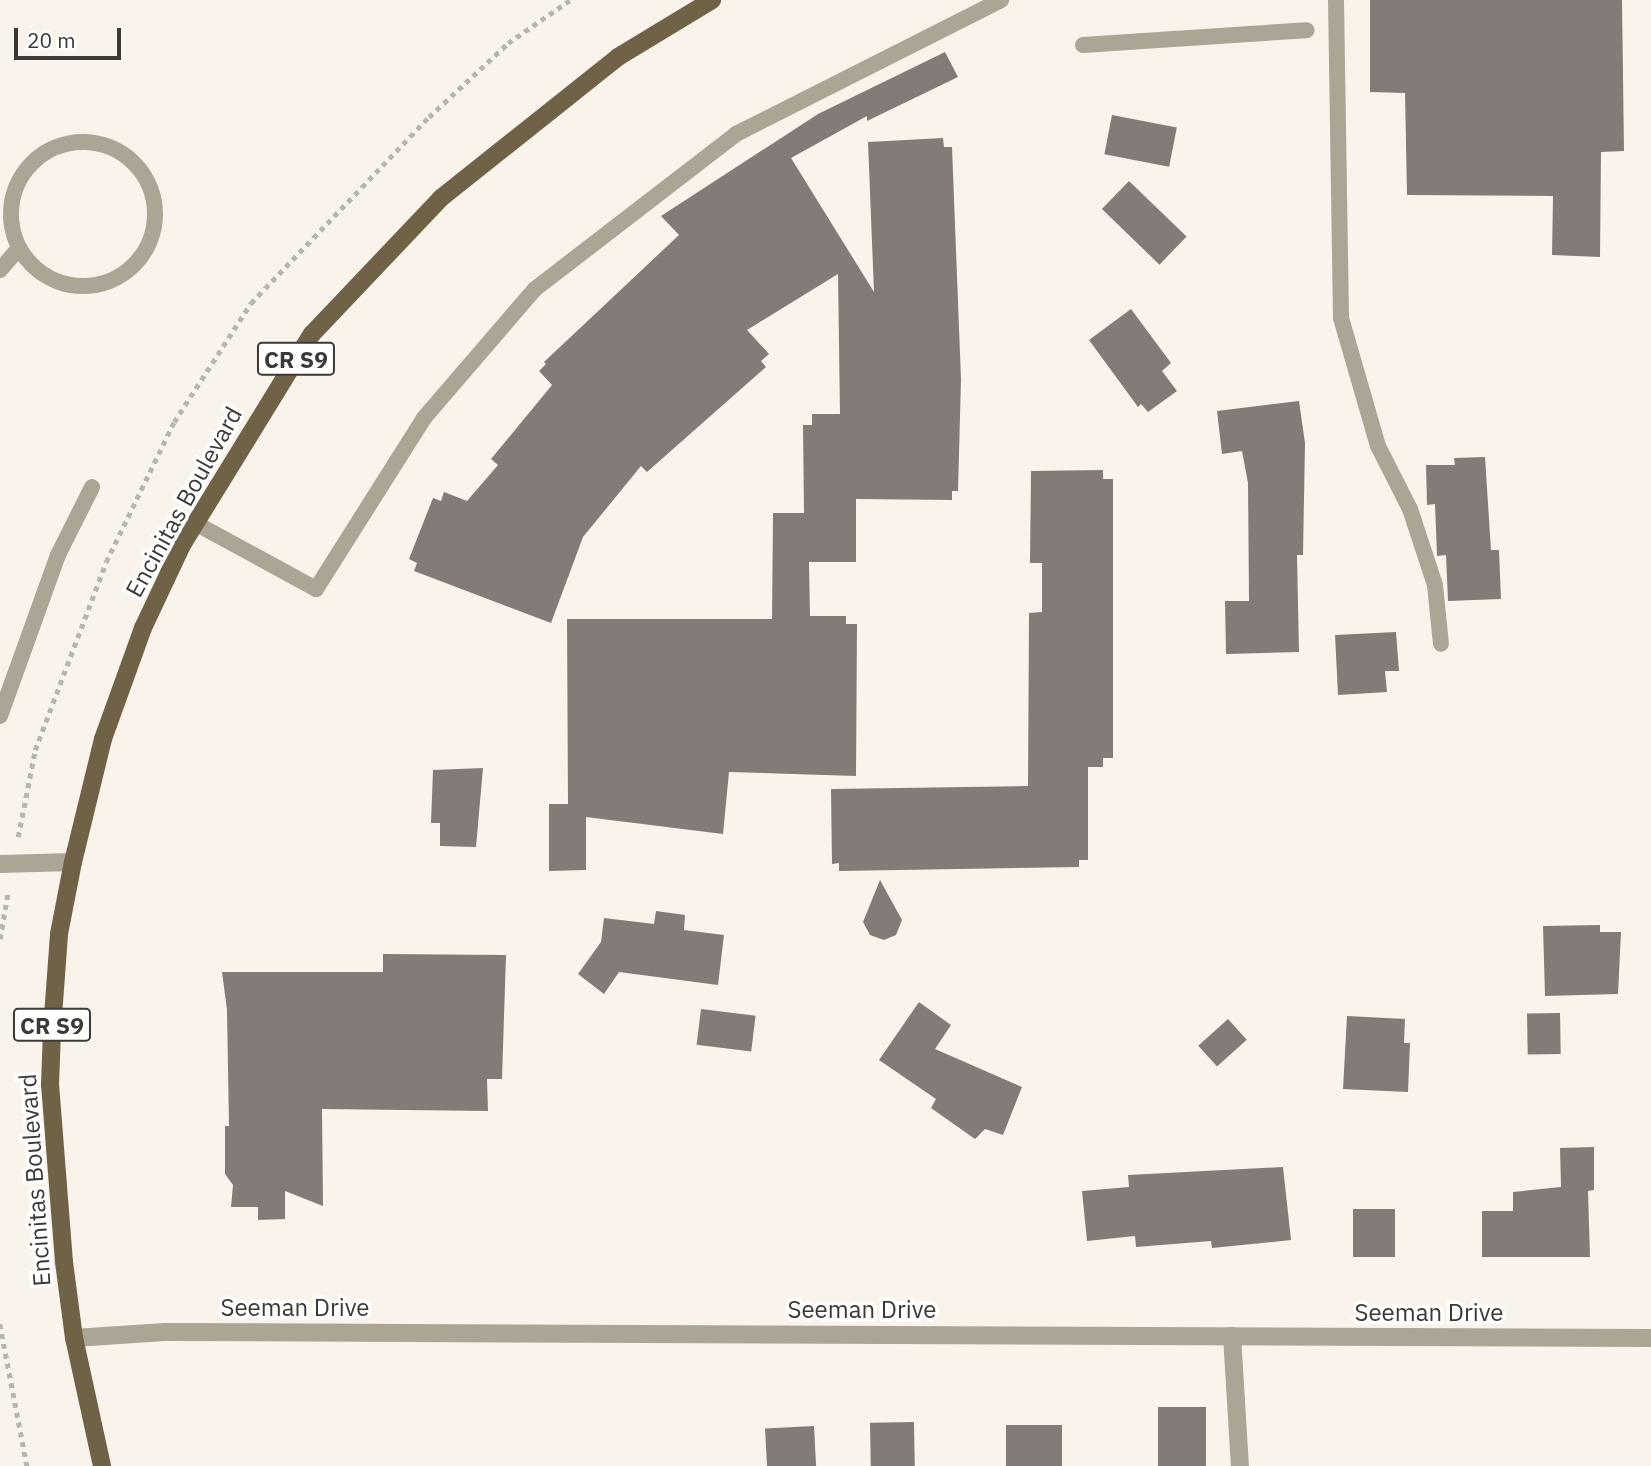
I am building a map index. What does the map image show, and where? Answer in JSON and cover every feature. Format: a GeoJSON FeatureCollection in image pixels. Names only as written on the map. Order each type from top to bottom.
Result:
{"type":"FeatureCollection","features":[{"type":"Feature","properties":{"kind":"main road","name":"Encinitas Boulevard"},"geometry":{"type":"LineString","coordinates":[[102,1466],[74,1338],[50,1085],[59,934],[73,862],[103,739],[144,628],[195,523],[312,334],[441,198],[618,57],[712,0]]}},
{"type":"Feature","properties":{"kind":"street"},"geometry":{"type":"LineString","coordinates":[[0,864],[73,862]]}},
{"type":"Feature","properties":{"kind":"street","name":"Seeman Drive"},"geometry":{"type":"LineString","coordinates":[[74,1338],[165,1332],[1651,1338]]}},
{"type":"Feature","properties":{"kind":"street"},"geometry":{"type":"LineString","coordinates":[[1232,1336],[1240,1466]]}},
{"type":"Feature","properties":{"kind":"lane"},"geometry":{"type":"LineString","coordinates":[[195,523],[316,589],[424,418],[535,289],[736,134],[1001,0]]}},
{"type":"Feature","properties":{"kind":"lane"},"geometry":{"type":"LineString","coordinates":[[1336,0],[1341,318],[1378,446],[1410,509],[1435,585],[1441,644]]}},
{"type":"Feature","properties":{"kind":"lane"},"geometry":{"type":"LineString","coordinates":[[1083,45],[1306,30]]}},
{"type":"Feature","properties":{"kind":"lane"},"geometry":{"type":"LineString","coordinates":[[82,141],[106,144],[128,156],[145,174],[154,197],[155,222],[149,246],[134,265],[116,279],[72,286],[33,266],[19,248],[12,225],[12,200],[20,177],[37,158],[58,146],[82,141]]}},
{"type":"Feature","properties":{"kind":"lane"},"geometry":{"type":"LineString","coordinates":[[0,270],[19,248]]}},
{"type":"Feature","properties":{"kind":"lane"},"geometry":{"type":"LineString","coordinates":[[0,716],[55,561],[92,487]]}},
{"type":"Feature","properties":{"kind":"path"},"geometry":{"type":"LineString","coordinates":[[0,1324],[27,1466]]}},
{"type":"Feature","properties":{"kind":"building"},"geometry":{"type":"Polygon","coordinates":[[[1370,0],[1622,0],[1624,151],[1601,152],[1600,257],[1552,255],[1553,196],[1407,195],[1405,93],[1370,92],[1370,0]]]}},
{"type":"Feature","properties":{"kind":"building"},"geometry":{"type":"Polygon","coordinates":[[[945,52],[958,77],[867,121],[867,116],[791,158],[874,292],[868,142],[943,138],[944,147],[952,147],[961,379],[958,491],[952,491],[952,500],[856,499],[856,562],[809,562],[810,616],[846,616],[846,624],[857,624],[856,776],[729,772],[723,834],[586,817],[586,870],[549,871],[549,804],[568,804],[567,619],[772,619],[773,513],[804,513],[803,425],[812,425],[812,414],[840,414],[838,274],[747,330],[769,354],[761,361],[766,367],[647,472],[641,466],[583,537],[551,623],[414,571],[417,563],[409,559],[433,498],[441,501],[444,492],[467,501],[498,465],[491,459],[552,385],[539,371],[546,364],[544,362],[679,235],[661,216],[818,114],[945,52]]]}},
{"type":"Feature","properties":{"kind":"building"},"geometry":{"type":"Polygon","coordinates":[[[1112,115],[1177,128],[1169,167],[1104,154],[1112,115]]]}},
{"type":"Feature","properties":{"kind":"building"},"geometry":{"type":"Polygon","coordinates":[[[1129,181],[1187,237],[1159,265],[1102,209],[1129,181]]]}},
{"type":"Feature","properties":{"kind":"building"},"geometry":{"type":"Polygon","coordinates":[[[1131,309],[1171,363],[1162,371],[1177,391],[1148,412],[1141,404],[1138,407],[1089,340],[1131,309]]]}},
{"type":"Feature","properties":{"kind":"building"},"geometry":{"type":"Polygon","coordinates":[[[1299,401],[1305,443],[1303,555],[1297,555],[1299,652],[1226,654],[1225,601],[1249,601],[1248,483],[1242,451],[1222,454],[1217,411],[1299,401]]]}},
{"type":"Feature","properties":{"kind":"building"},"geometry":{"type":"Polygon","coordinates":[[[1485,457],[1491,550],[1499,550],[1501,599],[1448,601],[1446,555],[1437,556],[1435,504],[1427,505],[1426,465],[1455,465],[1454,458],[1485,457]]]}},
{"type":"Feature","properties":{"kind":"building"},"geometry":{"type":"Polygon","coordinates":[[[1103,470],[1103,479],[1113,479],[1113,758],[1103,758],[1103,767],[1088,767],[1088,860],[1079,860],[1079,867],[839,871],[839,863],[832,864],[831,789],[1028,786],[1029,613],[1042,612],[1042,563],[1030,563],[1031,471],[1103,470]]]}},
{"type":"Feature","properties":{"kind":"building"},"geometry":{"type":"Polygon","coordinates":[[[1396,632],[1399,671],[1385,671],[1387,692],[1338,695],[1335,635],[1396,632]]]}},
{"type":"Feature","properties":{"kind":"building"},"geometry":{"type":"Polygon","coordinates":[[[483,768],[476,847],[440,846],[440,823],[431,823],[433,770],[483,768]]]}},
{"type":"Feature","properties":{"kind":"building"},"geometry":{"type":"Polygon","coordinates":[[[880,880],[902,920],[896,935],[884,940],[870,935],[863,922],[880,880]]]}},
{"type":"Feature","properties":{"kind":"building"},"geometry":{"type":"Polygon","coordinates":[[[656,911],[685,915],[684,930],[724,935],[718,985],[619,972],[604,994],[578,974],[601,942],[604,918],[654,924],[656,911]]]}},
{"type":"Feature","properties":{"kind":"building"},"geometry":{"type":"Polygon","coordinates":[[[1600,925],[1600,932],[1621,932],[1618,994],[1545,996],[1543,926],[1600,925]]]}},
{"type":"Feature","properties":{"kind":"building"},"geometry":{"type":"Polygon","coordinates":[[[383,954],[506,955],[502,1079],[487,1079],[488,1111],[322,1109],[323,1206],[285,1191],[285,1219],[258,1220],[258,1207],[231,1207],[233,1185],[225,1174],[225,1126],[229,1126],[227,1010],[222,972],[383,972],[383,954]]]}},
{"type":"Feature","properties":{"kind":"building"},"geometry":{"type":"Polygon","coordinates":[[[919,1002],[951,1025],[935,1049],[1022,1087],[1003,1135],[985,1129],[975,1139],[931,1108],[936,1099],[879,1060],[919,1002]]]}},
{"type":"Feature","properties":{"kind":"building"},"geometry":{"type":"Polygon","coordinates":[[[701,1009],[756,1016],[751,1051],[697,1045],[701,1009]]]}},
{"type":"Feature","properties":{"kind":"building"},"geometry":{"type":"Polygon","coordinates":[[[1560,1013],[1561,1054],[1528,1055],[1527,1014],[1560,1013]]]}},
{"type":"Feature","properties":{"kind":"building"},"geometry":{"type":"Polygon","coordinates":[[[1347,1016],[1405,1019],[1404,1043],[1410,1043],[1408,1092],[1343,1089],[1347,1016]]]}},
{"type":"Feature","properties":{"kind":"building"},"geometry":{"type":"Polygon","coordinates":[[[1228,1019],[1247,1040],[1217,1067],[1198,1046],[1228,1019]]]}},
{"type":"Feature","properties":{"kind":"building"},"geometry":{"type":"Polygon","coordinates":[[[1594,1147],[1594,1190],[1588,1191],[1590,1257],[1482,1257],[1482,1211],[1513,1211],[1513,1192],[1561,1187],[1560,1148],[1594,1147]]]}},
{"type":"Feature","properties":{"kind":"building"},"geometry":{"type":"Polygon","coordinates":[[[1283,1167],[1291,1240],[1212,1248],[1211,1241],[1136,1247],[1135,1236],[1087,1241],[1082,1191],[1129,1187],[1128,1175],[1283,1167]]]}},
{"type":"Feature","properties":{"kind":"building"},"geometry":{"type":"Polygon","coordinates":[[[1353,1209],[1395,1209],[1395,1257],[1353,1257],[1353,1209]]]}},
{"type":"Feature","properties":{"kind":"building"},"geometry":{"type":"Polygon","coordinates":[[[1158,1407],[1206,1407],[1206,1466],[1158,1466],[1158,1407]]]}},
{"type":"Feature","properties":{"kind":"building"},"geometry":{"type":"Polygon","coordinates":[[[914,1422],[915,1466],[871,1466],[870,1423],[914,1422]]]}},
{"type":"Feature","properties":{"kind":"building"},"geometry":{"type":"Polygon","coordinates":[[[1006,1425],[1062,1425],[1062,1466],[1006,1466],[1006,1425]]]}},
{"type":"Feature","properties":{"kind":"building"},"geometry":{"type":"Polygon","coordinates":[[[814,1426],[816,1466],[767,1466],[765,1429],[814,1426]]]}}]}
